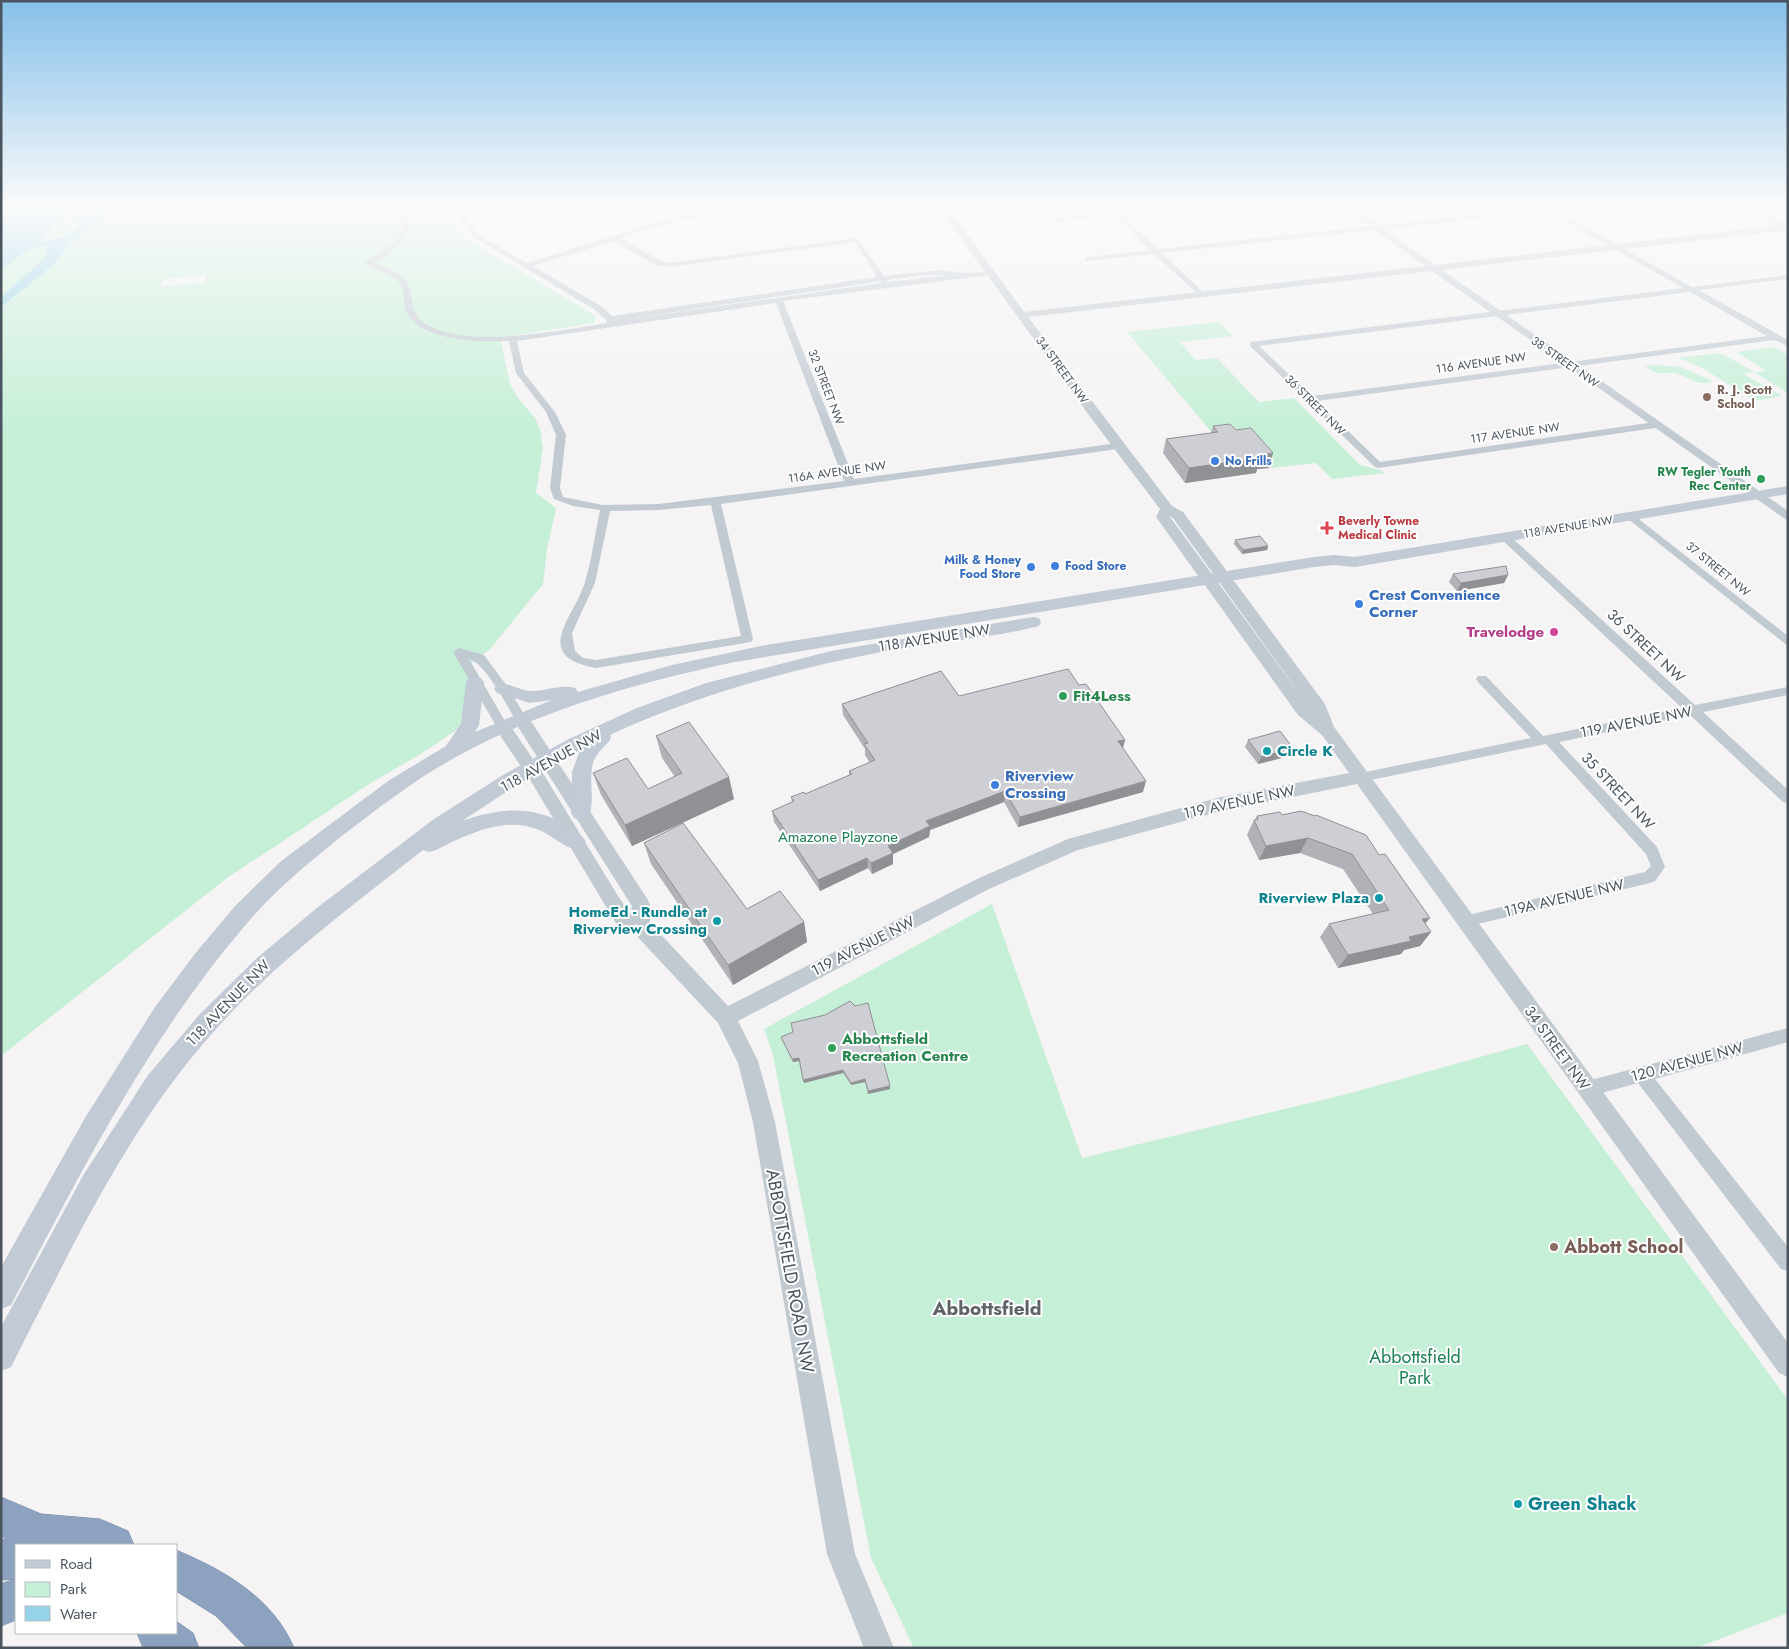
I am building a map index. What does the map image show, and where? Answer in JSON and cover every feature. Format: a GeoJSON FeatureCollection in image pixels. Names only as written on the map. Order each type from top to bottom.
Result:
{"type":"FeatureCollection","features":[{"type":"Feature","properties":{"kind":"highway"},"geometry":{"type":"LineString","coordinates":[[1,1517],[40,1534],[100,1539],[112,1544]]}},
{"type":"Feature","properties":{"kind":"highway"},"geometry":{"type":"LineString","coordinates":[[1,1560],[15,1560]]}},
{"type":"Feature","properties":{"kind":"highway"},"geometry":{"type":"LineString","coordinates":[[178,1571],[190,1575],[232,1600],[273,1648]]}},
{"type":"Feature","properties":{"kind":"highway"},"geometry":{"type":"LineString","coordinates":[[1,1598],[15,1599]]}},
{"type":"Feature","properties":{"kind":"highway"},"geometry":{"type":"LineString","coordinates":[[1,1605],[15,1599]]}},
{"type":"Feature","properties":{"kind":"highway"},"geometry":{"type":"LineString","coordinates":[[159,1634],[178,1648]]}},
{"type":"Feature","properties":{"kind":"main road","name":"118 AVENUE NW"},"geometry":{"type":"LineString","coordinates":[[1,1295],[103,1111],[152,1034],[200,965],[246,911],[288,868],[372,801],[419,770],[503,728],[611,689],[670,671],[757,652],[1220,584],[1339,570],[1348,563],[1788,490]]}},
{"type":"Feature","properties":{"kind":"main road","name":"118 AVENUE NW"},"geometry":{"type":"LineString","coordinates":[[1,1357],[80,1202],[118,1138],[157,1082],[212,1016],[290,940],[448,820],[548,760],[621,723],[708,688],[834,654],[1220,584]]}},
{"type":"Feature","properties":{"kind":"main road"},"geometry":{"type":"LineString","coordinates":[[450,753],[470,725],[475,682]]}},
{"type":"Feature","properties":{"kind":"main road"},"geometry":{"type":"LineString","coordinates":[[503,689],[522,695],[538,697],[594,688],[611,689]]}},
{"type":"Feature","properties":{"kind":"main road"},"geometry":{"type":"LineString","coordinates":[[581,813],[583,760],[594,744],[621,723]]}},
{"type":"Feature","properties":{"kind":"main road"},"geometry":{"type":"LineString","coordinates":[[393,862],[466,828],[488,820],[505,818],[533,819],[546,824],[576,842]]}},
{"type":"Feature","properties":{"kind":"street"},"geometry":{"type":"LineString","coordinates":[[402,281],[406,286],[409,310],[414,318],[430,328],[453,335],[480,339],[512,339],[611,322],[898,281]]}},
{"type":"Feature","properties":{"kind":"street"},"geometry":{"type":"LineString","coordinates":[[552,281],[598,308],[611,322]]}},
{"type":"Feature","properties":{"kind":"street","name":"34 STREET NW"},"geometry":{"type":"LineString","coordinates":[[997,281],[1118,446],[1167,509],[1163,517],[1220,584],[1304,711],[1328,731],[1788,1364]]}},
{"type":"Feature","properties":{"kind":"street"},"geometry":{"type":"LineString","coordinates":[[1187,281],[1200,294]]}},
{"type":"Feature","properties":{"kind":"street"},"geometry":{"type":"LineString","coordinates":[[1022,315],[1317,281]]}},
{"type":"Feature","properties":{"kind":"street","name":"38 STREET NW"},"geometry":{"type":"LineString","coordinates":[[1451,281],[1654,425],[1788,517]]}},
{"type":"Feature","properties":{"kind":"street"},"geometry":{"type":"LineString","coordinates":[[1676,281],[1788,344]]}},
{"type":"Feature","properties":{"kind":"street"},"geometry":{"type":"LineString","coordinates":[[1497,314],[1756,281]]}},
{"type":"Feature","properties":{"kind":"street"},"geometry":{"type":"LineString","coordinates":[[611,322],[779,300],[884,282]]}},
{"type":"Feature","properties":{"kind":"street","name":"32 STREET NW"},"geometry":{"type":"LineString","coordinates":[[779,300],[850,483]]}},
{"type":"Feature","properties":{"kind":"street","name":"36 STREET NW"},"geometry":{"type":"LineString","coordinates":[[1378,465],[1253,344],[1497,314]]}},
{"type":"Feature","properties":{"kind":"street","name":"116 AVENUE NW"},"geometry":{"type":"LineString","coordinates":[[1310,399],[1775,337]]}},
{"type":"Feature","properties":{"kind":"street","name":"116A AVENUE NW"},"geometry":{"type":"LineString","coordinates":[[512,339],[520,373],[550,412],[561,435],[555,488],[559,499],[575,504],[653,507],[715,501],[1118,446]]}},
{"type":"Feature","properties":{"kind":"street","name":"117 AVENUE NW"},"geometry":{"type":"LineString","coordinates":[[1378,465],[1654,425]]}},
{"type":"Feature","properties":{"kind":"street"},"geometry":{"type":"LineString","coordinates":[[606,506],[590,583],[566,633],[569,654],[579,661],[596,664],[747,639],[715,501]]}},
{"type":"Feature","properties":{"kind":"street","name":"37 STREET NW"},"geometry":{"type":"LineString","coordinates":[[1631,516],[1788,642]]}},
{"type":"Feature","properties":{"kind":"street","name":"36 STREET NW"},"geometry":{"type":"LineString","coordinates":[[1505,537],[1788,798]]}},
{"type":"Feature","properties":{"kind":"street"},"geometry":{"type":"LineString","coordinates":[[503,728],[459,652],[480,658],[503,689],[521,720],[641,904],[640,926]]}},
{"type":"Feature","properties":{"kind":"street","name":"35 STREET NW"},"geometry":{"type":"LineString","coordinates":[[1482,679],[1545,740],[1652,851],[1658,867]]}},
{"type":"Feature","properties":{"kind":"street","name":"119 AVENUE NW"},"geometry":{"type":"LineString","coordinates":[[725,1017],[983,884],[1074,844],[1217,805],[1788,692]]}},
{"type":"Feature","properties":{"kind":"street","name":"ABBOTTSFIELD ROAD NW"},"geometry":{"type":"LineString","coordinates":[[503,728],[624,919],[640,926],[725,1017],[748,1061],[764,1122],[841,1554],[879,1648]]}},
{"type":"Feature","properties":{"kind":"street","name":"119A AVENUE NW"},"geometry":{"type":"LineString","coordinates":[[1465,921],[1650,877],[1658,867]]}},
{"type":"Feature","properties":{"kind":"street","name":"120 AVENUE NW"},"geometry":{"type":"LineString","coordinates":[[1587,1089],[1788,1035]]}},
{"type":"Feature","properties":{"kind":"street"},"geometry":{"type":"LineString","coordinates":[[1641,1074],[1788,1262]]}},
{"type":"Feature","properties":{"kind":"green space"},"geometry":{"type":"Polygon","coordinates":[[[1,281],[19,281],[1,297],[1,281]]]}},
{"type":"Feature","properties":{"kind":"green space"},"geometry":{"type":"Polygon","coordinates":[[[34,281],[162,281],[160,287],[204,281],[537,281],[596,316],[594,323],[503,337],[501,342],[510,384],[518,398],[535,418],[541,432],[540,435],[542,435],[543,447],[536,493],[556,508],[547,549],[543,584],[490,649],[470,664],[465,724],[427,750],[366,786],[227,878],[1,1056],[1,307],[34,281]]]}},
{"type":"Feature","properties":{"kind":"green space"},"geometry":{"type":"Polygon","coordinates":[[[1219,322],[1233,336],[1180,342],[1196,360],[1217,358],[1259,402],[1294,398],[1360,465],[1385,473],[1332,479],[1316,463],[1271,468],[1239,432],[1214,435],[1127,332],[1219,322]]]}},
{"type":"Feature","properties":{"kind":"green space"},"geometry":{"type":"Polygon","coordinates":[[[1774,347],[1788,355],[1788,393],[1754,372],[1766,371],[1736,352],[1774,347]]]}},
{"type":"Feature","properties":{"kind":"green space"},"geometry":{"type":"Polygon","coordinates":[[[1718,353],[1754,372],[1742,373],[1782,396],[1755,401],[1701,367],[1678,358],[1718,353]]]}},
{"type":"Feature","properties":{"kind":"green space"},"geometry":{"type":"Polygon","coordinates":[[[1644,366],[1680,367],[1713,381],[1707,383],[1697,382],[1678,374],[1657,373],[1644,366]]]}},
{"type":"Feature","properties":{"kind":"green space","name":"Abbottsfield Park"},"geometry":{"type":"Polygon","coordinates":[[[992,904],[1082,1158],[1347,1094],[1527,1044],[1788,1400],[1788,1613],[1696,1648],[914,1648],[871,1558],[773,1055],[764,1029],[992,904]]]}},
{"type":"Feature","properties":{"kind":"water"},"geometry":{"type":"Polygon","coordinates":[[[19,281],[34,281],[1,307],[1,297],[19,281]]]}},
{"type":"Feature","properties":{"kind":"building"},"geometry":{"type":"Polygon","coordinates":[[[1230,424],[1236,430],[1251,428],[1273,453],[1258,455],[1260,458],[1189,468],[1166,439],[1218,432],[1213,426],[1230,424]]]}},
{"type":"Feature","properties":{"kind":"building"},"geometry":{"type":"Polygon","coordinates":[[[1260,536],[1268,546],[1243,550],[1235,540],[1260,536]]]}},
{"type":"Feature","properties":{"kind":"building"},"geometry":{"type":"Polygon","coordinates":[[[1506,566],[1508,575],[1461,583],[1453,574],[1506,566]]]}},
{"type":"Feature","properties":{"kind":"building","name":"Riverview Crossing"},"geometry":{"type":"Polygon","coordinates":[[[1068,669],[1079,685],[1086,684],[1125,740],[1118,741],[1146,781],[1020,817],[1005,791],[926,821],[930,826],[888,846],[893,853],[871,863],[867,858],[818,880],[772,811],[794,801],[791,797],[804,792],[805,794],[852,774],[849,771],[875,760],[864,744],[868,743],[842,704],[941,671],[959,696],[1068,669]]]}},
{"type":"Feature","properties":{"kind":"building"},"geometry":{"type":"Polygon","coordinates":[[[689,722],[729,777],[625,825],[593,773],[627,758],[648,789],[682,773],[656,736],[689,722]]]}},
{"type":"Feature","properties":{"kind":"building"},"geometry":{"type":"Polygon","coordinates":[[[1280,731],[1293,748],[1261,757],[1248,740],[1280,731]]]}},
{"type":"Feature","properties":{"kind":"building"},"geometry":{"type":"Polygon","coordinates":[[[1301,811],[1366,835],[1379,855],[1385,854],[1430,918],[1422,919],[1431,932],[1409,937],[1411,941],[1348,955],[1329,924],[1389,910],[1352,854],[1308,838],[1266,846],[1254,820],[1258,819],[1257,816],[1280,812],[1282,815],[1301,811]]]}},
{"type":"Feature","properties":{"kind":"building","name":"HomeEd - Rundle at Riverview Crossing"},"geometry":{"type":"Polygon","coordinates":[[[683,823],[747,909],[780,891],[804,922],[728,965],[644,843],[683,823]]]}},
{"type":"Feature","properties":{"kind":"building","name":"Abbottsfield Recreation Centre"},"geometry":{"type":"Polygon","coordinates":[[[850,1001],[855,1006],[868,1003],[890,1086],[868,1091],[865,1079],[851,1083],[843,1070],[803,1080],[799,1058],[792,1059],[781,1037],[793,1032],[791,1023],[825,1015],[850,1001]]]}},
{"type":"Feature","properties":{"kind":"place","name":"R. J. Scott School"},"geometry":{"type":"Point","coordinates":[1707,397]}},
{"type":"Feature","properties":{"kind":"place","name":"No Frills"},"geometry":{"type":"Point","coordinates":[1215,461]}},
{"type":"Feature","properties":{"kind":"place","name":"RW Tegler Youth Rec Center"},"geometry":{"type":"Point","coordinates":[1761,479]}},
{"type":"Feature","properties":{"kind":"place","name":"Beverly Towne Medical Clinic"},"geometry":{"type":"Point","coordinates":[1327,528]}},
{"type":"Feature","properties":{"kind":"place","name":"Food Store"},"geometry":{"type":"Point","coordinates":[1055,566]}},
{"type":"Feature","properties":{"kind":"place","name":"Milk & Honey Food Store"},"geometry":{"type":"Point","coordinates":[1031,567]}},
{"type":"Feature","properties":{"kind":"place","name":"Crest Convenience Corner"},"geometry":{"type":"Point","coordinates":[1359,604]}},
{"type":"Feature","properties":{"kind":"place","name":"Travelodge"},"geometry":{"type":"Point","coordinates":[1554,632]}},
{"type":"Feature","properties":{"kind":"place","name":"Fit4Less"},"geometry":{"type":"Point","coordinates":[1063,696]}},
{"type":"Feature","properties":{"kind":"place","name":"Circle K"},"geometry":{"type":"Point","coordinates":[1267,751]}},
{"type":"Feature","properties":{"kind":"place","name":"Riverview Crossing"},"geometry":{"type":"Point","coordinates":[995,785]}},
{"type":"Feature","properties":{"kind":"place","name":"Riverview Plaza"},"geometry":{"type":"Point","coordinates":[1379,898]}},
{"type":"Feature","properties":{"kind":"place","name":"HomeEd - Rundle at Riverview Crossing"},"geometry":{"type":"Point","coordinates":[717,921]}},
{"type":"Feature","properties":{"kind":"place","name":"Abbottsfield Recreation Centre"},"geometry":{"type":"Point","coordinates":[832,1048]}},
{"type":"Feature","properties":{"kind":"place","name":"Abbott School"},"geometry":{"type":"Point","coordinates":[1554,1247]}},
{"type":"Feature","properties":{"kind":"place","name":"Green Shack"},"geometry":{"type":"Point","coordinates":[1518,1504]}},
{"type":"Feature","properties":{"kind":"district","name":"Abbottsfield"},"geometry":{"type":"Point","coordinates":[987,1308]}},
{"type":"Feature","properties":{"kind":"park label","name":"Amazone Playzone"},"geometry":{"type":"Point","coordinates":[838,837]}}]}
